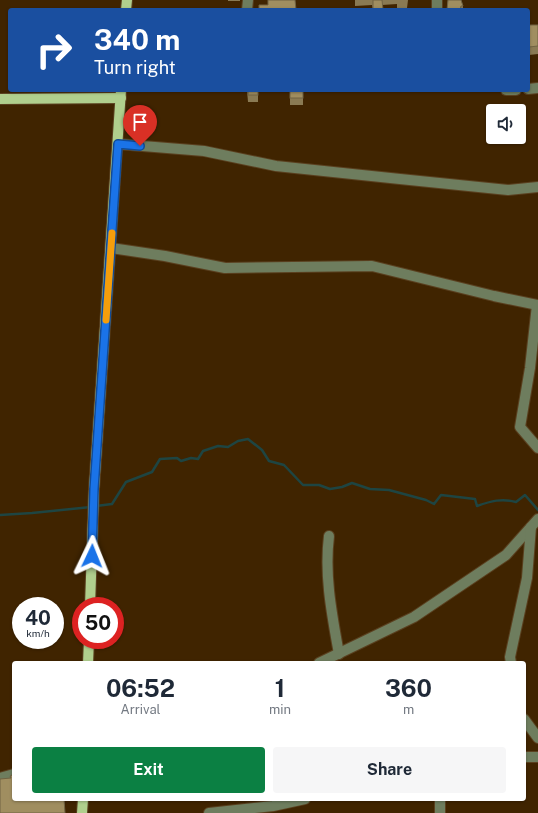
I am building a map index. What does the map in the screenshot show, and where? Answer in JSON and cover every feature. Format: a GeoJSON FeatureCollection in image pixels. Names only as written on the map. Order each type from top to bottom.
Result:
{"type":"FeatureCollection","features":[{"type":"Feature","properties":{"kind":"main road"},"geometry":{"type":"LineString","coordinates":[[0,99],[121,94],[97,448],[90,597]]}},
{"type":"Feature","properties":{"kind":"main road"},"geometry":{"type":"LineString","coordinates":[[88,661],[89,649]]}},
{"type":"Feature","properties":{"kind":"main road"},"geometry":{"type":"LineString","coordinates":[[82,813],[83,801]]}},
{"type":"Feature","properties":{"kind":"street"},"geometry":{"type":"LineString","coordinates":[[118,144],[204,151],[276,166],[400,179],[508,190],[538,187]]}},
{"type":"Feature","properties":{"kind":"street"},"geometry":{"type":"LineString","coordinates":[[111,248],[164,256],[225,268],[372,266],[537,305],[530,368],[520,428],[538,448]]}},
{"type":"Feature","properties":{"kind":"street"},"geometry":{"type":"LineString","coordinates":[[323,661],[414,617],[506,555],[538,519]]}},
{"type":"Feature","properties":{"kind":"street"},"geometry":{"type":"LineString","coordinates":[[511,661],[510,657],[527,578],[531,527]]}},
{"type":"Feature","properties":{"kind":"street"},"geometry":{"type":"LineString","coordinates":[[329,536],[327,550],[331,610],[339,654]]}},
{"type":"Feature","properties":{"kind":"street"},"geometry":{"type":"LineString","coordinates":[[526,722],[538,738]]}},
{"type":"Feature","properties":{"kind":"street"},"geometry":{"type":"LineString","coordinates":[[526,757],[538,757]]}},
{"type":"Feature","properties":{"kind":"street"},"geometry":{"type":"LineString","coordinates":[[0,778],[12,775]]}},
{"type":"Feature","properties":{"kind":"street"},"geometry":{"type":"LineString","coordinates":[[210,813],[273,806],[296,801]]}},
{"type":"Feature","properties":{"kind":"street"},"geometry":{"type":"LineString","coordinates":[[440,801],[440,813]]}},
{"type":"Feature","properties":{"kind":"building"},"geometry":{"type":"Polygon","coordinates":[[[268,0],[295,0],[296,8],[259,8],[259,5],[268,5],[268,0]]]}},
{"type":"Feature","properties":{"kind":"building"},"geometry":{"type":"Polygon","coordinates":[[[373,0],[382,0],[383,8],[373,8],[373,0]]]}},
{"type":"Feature","properties":{"kind":"building"},"geometry":{"type":"Polygon","coordinates":[[[448,0],[461,0],[463,6],[461,6],[460,8],[447,8],[448,0]]]}},
{"type":"Feature","properties":{"kind":"building"},"geometry":{"type":"Polygon","coordinates":[[[530,25],[538,25],[538,46],[530,47],[530,25]]]}},
{"type":"Feature","properties":{"kind":"building"},"geometry":{"type":"Polygon","coordinates":[[[248,92],[258,92],[258,95],[248,95],[248,92]]]}},
{"type":"Feature","properties":{"kind":"building"},"geometry":{"type":"Polygon","coordinates":[[[290,92],[303,92],[303,98],[290,98],[290,92]]]}},
{"type":"Feature","properties":{"kind":"building"},"geometry":{"type":"Polygon","coordinates":[[[12,775],[12,801],[64,801],[65,813],[0,813],[0,779],[11,778],[10,776],[12,775]]]}},
{"type":"Feature","properties":{"kind":"waterway"},"geometry":{"type":"LineString","coordinates":[[96,506],[112,504],[126,482],[152,472],[160,459],[177,458],[181,461],[191,458],[198,459],[203,451],[218,446],[228,447],[238,441],[248,439],[262,450],[269,461],[284,465],[303,485],[319,485],[330,489],[342,487],[352,483],[370,489],[389,490],[426,500],[434,504],[441,495],[475,499],[477,506],[496,501],[506,500],[516,502],[525,495],[538,510]]}},
{"type":"Feature","properties":{"kind":"waterway"},"geometry":{"type":"LineString","coordinates":[[0,515],[91,507]]}},
{"type":"Feature","properties":{"kind":"slow traffic"},"geometry":{"type":"LineString","coordinates":[[106,320],[112,233]]}},
{"type":"Feature","properties":{"kind":"route"},"geometry":{"type":"LineString","coordinates":[[92,556],[94,489],[118,144],[140,146]]}}]}
